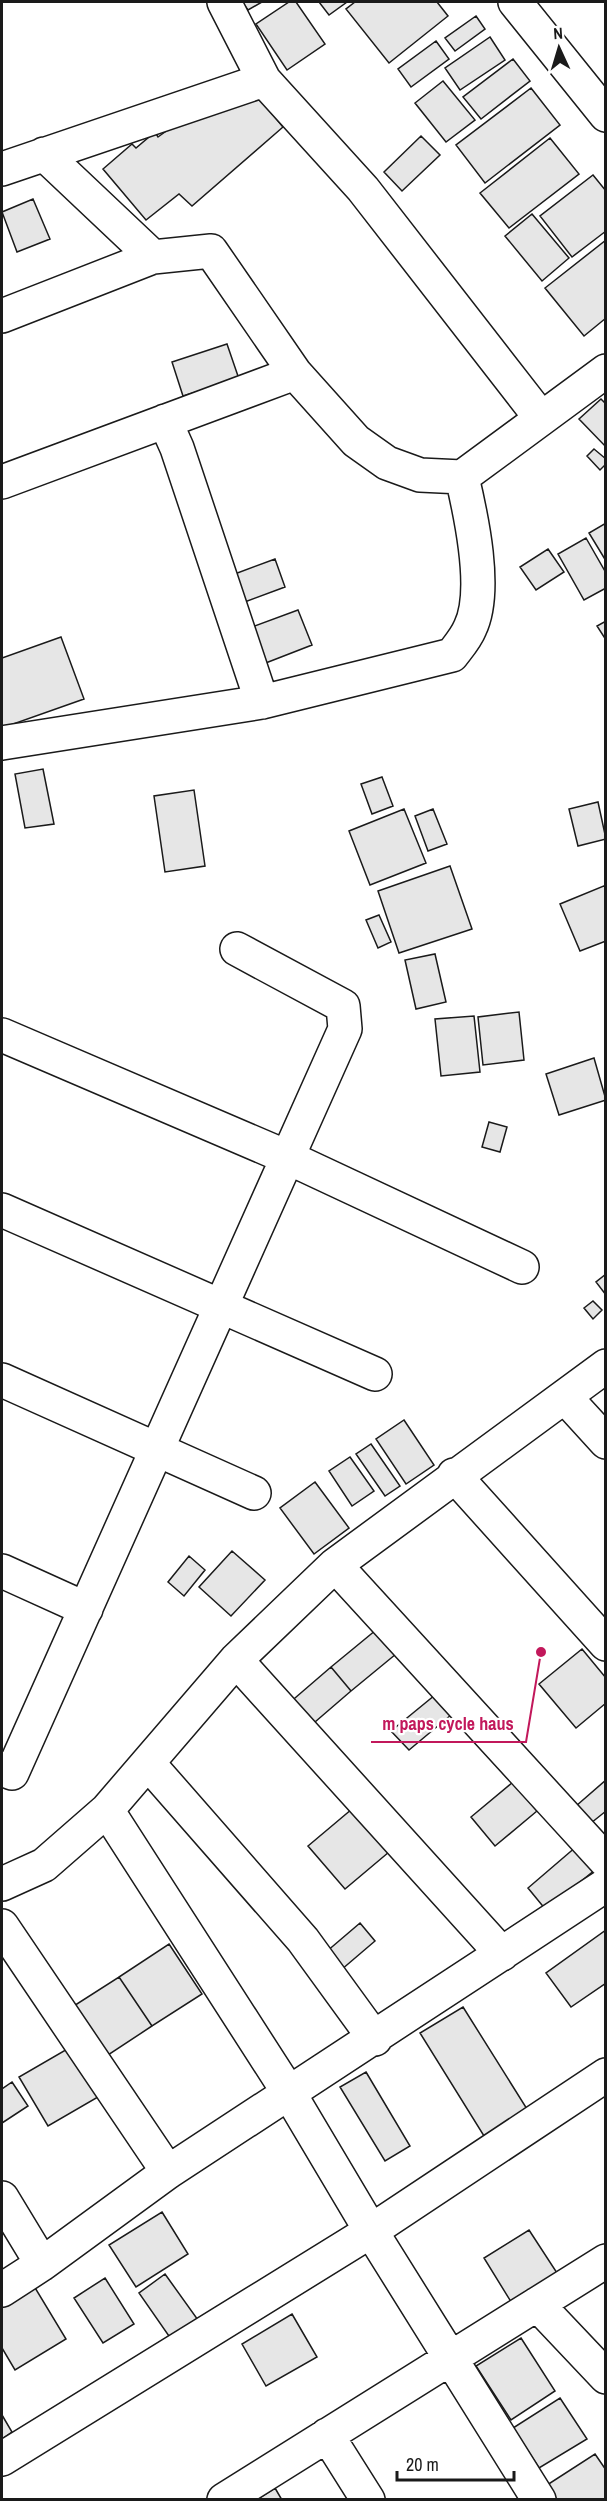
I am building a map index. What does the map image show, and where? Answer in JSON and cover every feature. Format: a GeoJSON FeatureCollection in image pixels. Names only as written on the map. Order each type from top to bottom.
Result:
{"type":"FeatureCollection","features":[{"type":"Feature","properties":{"kind":"street"},"geometry":{"type":"LineString","coordinates":[[224,2],[264,80],[363,189],[541,418]]}},
{"type":"Feature","properties":{"kind":"street"},"geometry":{"type":"LineString","coordinates":[[516,2],[606,115]]}},
{"type":"Feature","properties":{"kind":"street"},"geometry":{"type":"LineString","coordinates":[[2,169],[264,80]]}},
{"type":"Feature","properties":{"kind":"street"},"geometry":{"type":"LineString","coordinates":[[44,154],[153,257]]}},
{"type":"Feature","properties":{"kind":"street"},"geometry":{"type":"LineString","coordinates":[[2,316],[153,257],[211,251],[295,373],[356,441],[387,463],[420,475],[462,477],[606,371]]}},
{"type":"Feature","properties":{"kind":"street"},"geometry":{"type":"LineString","coordinates":[[2,482],[295,373]]}},
{"type":"Feature","properties":{"kind":"street"},"geometry":{"type":"LineString","coordinates":[[165,421],[177,448],[262,702]]}},
{"type":"Feature","properties":{"kind":"street"},"geometry":{"type":"LineString","coordinates":[[2,743],[262,702],[452,655],[471,627],[477,591],[476,537],[462,477]]}},
{"type":"Feature","properties":{"kind":"street"},"geometry":{"type":"LineString","coordinates":[[2,1768],[12,1773],[345,1029],[343,1006],[237,949]]}},
{"type":"Feature","properties":{"kind":"street"},"geometry":{"type":"LineString","coordinates":[[2,1035],[289,1158],[522,1267]]}},
{"type":"Feature","properties":{"kind":"street"},"geometry":{"type":"LineString","coordinates":[[2,1210],[375,1374]]}},
{"type":"Feature","properties":{"kind":"street"},"geometry":{"type":"LineString","coordinates":[[2,1884],[44,1865],[107,1810],[236,1660],[335,1565],[606,1366]]}},
{"type":"Feature","properties":{"kind":"street"},"geometry":{"type":"LineString","coordinates":[[2,1380],[254,1493]]}},
{"type":"Feature","properties":{"kind":"street"},"geometry":{"type":"LineString","coordinates":[[564,1397],[606,1442]]}},
{"type":"Feature","properties":{"kind":"street"},"geometry":{"type":"LineString","coordinates":[[454,1476],[606,1644]]}},
{"type":"Feature","properties":{"kind":"street"},"geometry":{"type":"LineString","coordinates":[[335,1565],[606,1861]]}},
{"type":"Feature","properties":{"kind":"street"},"geometry":{"type":"LineString","coordinates":[[2,1570],[86,1609]]}},
{"type":"Feature","properties":{"kind":"street"},"geometry":{"type":"LineString","coordinates":[[236,1660],[502,1954]]}},
{"type":"Feature","properties":{"kind":"street"},"geometry":{"type":"LineString","coordinates":[[148,1763],[303,1940],[375,2039]]}},
{"type":"Feature","properties":{"kind":"street"},"geometry":{"type":"LineString","coordinates":[[107,1810],[289,2093],[449,2358],[539,2499]]}},
{"type":"Feature","properties":{"kind":"street"},"geometry":{"type":"LineString","coordinates":[[2,2290],[42,2264],[168,2172],[375,2039],[606,1885]]}},
{"type":"Feature","properties":{"kind":"street"},"geometry":{"type":"LineString","coordinates":[[2,1926],[168,2172]]}},
{"type":"Feature","properties":{"kind":"street"},"geometry":{"type":"LineString","coordinates":[[2,2460],[371,2231],[606,2075]]}},
{"type":"Feature","properties":{"kind":"street"},"geometry":{"type":"LineString","coordinates":[[2,2198],[42,2264]]}},
{"type":"Feature","properties":{"kind":"street"},"geometry":{"type":"LineString","coordinates":[[224,2499],[606,2261]]}},
{"type":"Feature","properties":{"kind":"street"},"geometry":{"type":"LineString","coordinates":[[537,2304],[606,2377]]}},
{"type":"Feature","properties":{"kind":"street"},"geometry":{"type":"LineString","coordinates":[[327,2434],[368,2499]]}},
{"type":"Feature","properties":{"kind":"building"},"geometry":{"type":"Polygon","coordinates":[[[242,2],[262,2],[248,10],[242,2]]]}},
{"type":"Feature","properties":{"kind":"building"},"geometry":{"type":"Polygon","coordinates":[[[289,2],[296,2],[325,44],[287,70],[256,24],[289,2]]]}},
{"type":"Feature","properties":{"kind":"building"},"geometry":{"type":"Polygon","coordinates":[[[319,2],[347,2],[329,15],[319,2]]]}},
{"type":"Feature","properties":{"kind":"building"},"geometry":{"type":"Polygon","coordinates":[[[355,2],[437,2],[448,16],[389,63],[346,9],[355,2]]]}},
{"type":"Feature","properties":{"kind":"building"},"geometry":{"type":"Polygon","coordinates":[[[476,16],[485,29],[455,51],[445,38],[476,16]]]}},
{"type":"Feature","properties":{"kind":"building"},"geometry":{"type":"Polygon","coordinates":[[[490,37],[505,60],[460,90],[445,68],[490,37]]]}},
{"type":"Feature","properties":{"kind":"building"},"geometry":{"type":"Polygon","coordinates":[[[436,41],[449,59],[411,87],[398,69],[436,41]]]}},
{"type":"Feature","properties":{"kind":"building"},"geometry":{"type":"Polygon","coordinates":[[[513,59],[530,81],[481,119],[463,97],[513,59]]]}},
{"type":"Feature","properties":{"kind":"building"},"geometry":{"type":"Polygon","coordinates":[[[443,81],[475,120],[446,142],[415,103],[443,81]]]}},
{"type":"Feature","properties":{"kind":"building"},"geometry":{"type":"Polygon","coordinates":[[[531,88],[560,125],[485,183],[456,145],[531,88]]]}},
{"type":"Feature","properties":{"kind":"building"},"geometry":{"type":"Polygon","coordinates":[[[259,98],[283,127],[192,206],[179,194],[146,220],[103,169],[132,144],[136,148],[155,132],[158,137],[187,116],[259,98]]]}},
{"type":"Feature","properties":{"kind":"building"},"geometry":{"type":"Polygon","coordinates":[[[421,136],[440,155],[402,191],[384,172],[421,136]]]}},
{"type":"Feature","properties":{"kind":"building"},"geometry":{"type":"Polygon","coordinates":[[[550,138],[579,174],[509,228],[480,193],[550,138]]]}},
{"type":"Feature","properties":{"kind":"building"},"geometry":{"type":"Polygon","coordinates":[[[593,175],[606,191],[606,231],[572,257],[540,216],[593,175]]]}},
{"type":"Feature","properties":{"kind":"building"},"geometry":{"type":"Polygon","coordinates":[[[33,199],[50,239],[17,252],[2,212],[33,199]]]}},
{"type":"Feature","properties":{"kind":"building"},"geometry":{"type":"Polygon","coordinates":[[[532,214],[569,258],[542,281],[505,236],[532,214]]]}},
{"type":"Feature","properties":{"kind":"building"},"geometry":{"type":"Polygon","coordinates":[[[606,240],[606,318],[584,336],[545,288],[606,240]]]}},
{"type":"Feature","properties":{"kind":"building"},"geometry":{"type":"Polygon","coordinates":[[[227,344],[239,379],[183,396],[172,362],[227,344]]]}},
{"type":"Feature","properties":{"kind":"building"},"geometry":{"type":"Polygon","coordinates":[[[601,399],[606,404],[606,447],[579,419],[601,399]]]}},
{"type":"Feature","properties":{"kind":"building"},"geometry":{"type":"Polygon","coordinates":[[[594,449],[606,459],[606,464],[600,470],[587,456],[594,449]]]}},
{"type":"Feature","properties":{"kind":"building"},"geometry":{"type":"Polygon","coordinates":[[[606,523],[606,561],[589,533],[606,523]]]}},
{"type":"Feature","properties":{"kind":"building"},"geometry":{"type":"Polygon","coordinates":[[[586,538],[606,573],[606,588],[584,600],[558,554],[586,538]]]}},
{"type":"Feature","properties":{"kind":"building"},"geometry":{"type":"Polygon","coordinates":[[[548,549],[564,572],[536,590],[520,567],[548,549]]]}},
{"type":"Feature","properties":{"kind":"building"},"geometry":{"type":"Polygon","coordinates":[[[275,559],[285,587],[242,603],[232,575],[275,559]]]}},
{"type":"Feature","properties":{"kind":"building"},"geometry":{"type":"Polygon","coordinates":[[[298,610],[312,645],[258,666],[244,630],[298,610]]]}},
{"type":"Feature","properties":{"kind":"building"},"geometry":{"type":"Polygon","coordinates":[[[606,621],[606,640],[597,626],[606,621]]]}},
{"type":"Feature","properties":{"kind":"building"},"geometry":{"type":"Polygon","coordinates":[[[61,637],[84,699],[2,728],[2,658],[61,637]]]}},
{"type":"Feature","properties":{"kind":"building"},"geometry":{"type":"Polygon","coordinates":[[[43,769],[54,824],[25,828],[15,774],[43,769]]]}},
{"type":"Feature","properties":{"kind":"building"},"geometry":{"type":"Polygon","coordinates":[[[382,777],[393,806],[372,814],[361,784],[382,777]]]}},
{"type":"Feature","properties":{"kind":"building"},"geometry":{"type":"Polygon","coordinates":[[[194,790],[205,866],[165,872],[154,796],[194,790]]]}},
{"type":"Feature","properties":{"kind":"building"},"geometry":{"type":"Polygon","coordinates":[[[598,802],[606,839],[578,846],[569,809],[598,802]]]}},
{"type":"Feature","properties":{"kind":"building"},"geometry":{"type":"Polygon","coordinates":[[[404,809],[426,863],[370,885],[349,831],[404,809]]]}},
{"type":"Feature","properties":{"kind":"building"},"geometry":{"type":"Polygon","coordinates":[[[433,809],[447,844],[428,851],[415,816],[433,809]]]}},
{"type":"Feature","properties":{"kind":"building"},"geometry":{"type":"Polygon","coordinates":[[[450,866],[472,929],[399,953],[378,891],[450,866]]]}},
{"type":"Feature","properties":{"kind":"building"},"geometry":{"type":"Polygon","coordinates":[[[606,885],[606,941],[580,951],[560,904],[606,885]]]}},
{"type":"Feature","properties":{"kind":"building"},"geometry":{"type":"Polygon","coordinates":[[[379,915],[391,942],[378,948],[366,920],[379,915]]]}},
{"type":"Feature","properties":{"kind":"building"},"geometry":{"type":"Polygon","coordinates":[[[435,954],[446,1002],[416,1009],[405,960],[435,954]]]}},
{"type":"Feature","properties":{"kind":"building"},"geometry":{"type":"Polygon","coordinates":[[[519,1012],[524,1060],[483,1065],[478,1017],[519,1012]]]}},
{"type":"Feature","properties":{"kind":"building"},"geometry":{"type":"Polygon","coordinates":[[[474,1016],[480,1072],[441,1076],[435,1019],[474,1016]]]}},
{"type":"Feature","properties":{"kind":"building"},"geometry":{"type":"Polygon","coordinates":[[[594,1058],[606,1100],[559,1115],[546,1074],[594,1058]]]}},
{"type":"Feature","properties":{"kind":"building"},"geometry":{"type":"Polygon","coordinates":[[[489,1122],[507,1127],[500,1152],[482,1147],[489,1122]]]}},
{"type":"Feature","properties":{"kind":"building"},"geometry":{"type":"Polygon","coordinates":[[[606,1274],[606,1295],[596,1282],[606,1274]]]}},
{"type":"Feature","properties":{"kind":"building"},"geometry":{"type":"Polygon","coordinates":[[[593,1301],[602,1310],[593,1319],[584,1308],[593,1301]]]}},
{"type":"Feature","properties":{"kind":"building"},"geometry":{"type":"Polygon","coordinates":[[[404,1420],[434,1465],[406,1484],[376,1439],[404,1420]]]}},
{"type":"Feature","properties":{"kind":"building"},"geometry":{"type":"Polygon","coordinates":[[[371,1444],[400,1486],[385,1496],[356,1454],[371,1444]]]}},
{"type":"Feature","properties":{"kind":"building"},"geometry":{"type":"Polygon","coordinates":[[[350,1457],[374,1491],[352,1506],[329,1471],[350,1457]]]}},
{"type":"Feature","properties":{"kind":"building"},"geometry":{"type":"Polygon","coordinates":[[[315,1482],[349,1528],[314,1554],[280,1508],[315,1482]]]}},
{"type":"Feature","properties":{"kind":"building"},"geometry":{"type":"Polygon","coordinates":[[[232,1551],[265,1580],[231,1616],[199,1587],[232,1551]]]}},
{"type":"Feature","properties":{"kind":"building"},"geometry":{"type":"Polygon","coordinates":[[[189,1556],[205,1570],[184,1596],[168,1582],[189,1556]]]}},
{"type":"Feature","properties":{"kind":"building"},"geometry":{"type":"Polygon","coordinates":[[[376,1630],[396,1654],[351,1691],[331,1667],[376,1630]]]}},
{"type":"Feature","properties":{"kind":"building"},"geometry":{"type":"Polygon","coordinates":[[[582,1649],[606,1678],[606,1703],[576,1728],[539,1684],[582,1649]]]}},
{"type":"Feature","properties":{"kind":"building"},"geometry":{"type":"Polygon","coordinates":[[[331,1667],[351,1691],[308,1728],[288,1704],[331,1667]]]}},
{"type":"Feature","properties":{"kind":"building"},"geometry":{"type":"Polygon","coordinates":[[[435,1695],[451,1715],[409,1750],[391,1731],[435,1695]]]}},
{"type":"Feature","properties":{"kind":"building"},"geometry":{"type":"Polygon","coordinates":[[[606,1780],[606,1811],[591,1823],[576,1806],[606,1780]]]}},
{"type":"Feature","properties":{"kind":"building"},"geometry":{"type":"Polygon","coordinates":[[[513,1782],[537,1811],[495,1846],[471,1817],[513,1782]]]}},
{"type":"Feature","properties":{"kind":"building"},"geometry":{"type":"Polygon","coordinates":[[[352,1809],[389,1852],[345,1889],[308,1846],[352,1809]]]}},
{"type":"Feature","properties":{"kind":"building"},"geometry":{"type":"Polygon","coordinates":[[[577,1846],[596,1869],[546,1910],[528,1888],[577,1846]]]}},
{"type":"Feature","properties":{"kind":"building"},"geometry":{"type":"Polygon","coordinates":[[[360,1923],[375,1941],[341,1970],[326,1952],[360,1923]]]}},
{"type":"Feature","properties":{"kind":"building"},"geometry":{"type":"Polygon","coordinates":[[[606,1930],[606,1983],[571,2007],[546,1973],[606,1930]]]}},
{"type":"Feature","properties":{"kind":"building"},"geometry":{"type":"Polygon","coordinates":[[[169,1944],[202,1994],[152,2026],[119,1977],[169,1944]]]}},
{"type":"Feature","properties":{"kind":"building"},"geometry":{"type":"Polygon","coordinates":[[[119,1977],[152,2026],[102,2059],[69,2009],[119,1977]]]}},
{"type":"Feature","properties":{"kind":"building"},"geometry":{"type":"Polygon","coordinates":[[[463,2007],[527,2109],[484,2136],[420,2033],[463,2007]]]}},
{"type":"Feature","properties":{"kind":"building"},"geometry":{"type":"Polygon","coordinates":[[[69,2048],[98,2097],[48,2126],[19,2077],[69,2048]]]}},
{"type":"Feature","properties":{"kind":"building"},"geometry":{"type":"Polygon","coordinates":[[[366,2072],[410,2146],[385,2161],[340,2087],[366,2072]]]}},
{"type":"Feature","properties":{"kind":"building"},"geometry":{"type":"Polygon","coordinates":[[[12,2082],[28,2106],[2,2123],[2,2089],[12,2082]]]}},
{"type":"Feature","properties":{"kind":"building"},"geometry":{"type":"Polygon","coordinates":[[[162,2212],[188,2254],[136,2287],[109,2245],[162,2212]]]}},
{"type":"Feature","properties":{"kind":"building"},"geometry":{"type":"Polygon","coordinates":[[[529,2230],[559,2276],[513,2305],[484,2258],[529,2230]]]}},
{"type":"Feature","properties":{"kind":"building"},"geometry":{"type":"Polygon","coordinates":[[[165,2274],[198,2320],[171,2339],[139,2293],[165,2274]]]}},
{"type":"Feature","properties":{"kind":"building"},"geometry":{"type":"Polygon","coordinates":[[[105,2278],[134,2324],[103,2343],[74,2298],[105,2278]]]}},
{"type":"Feature","properties":{"kind":"building"},"geometry":{"type":"Polygon","coordinates":[[[34,2286],[66,2339],[15,2370],[2,2348],[2,2306],[34,2286]]]}},
{"type":"Feature","properties":{"kind":"building"},"geometry":{"type":"Polygon","coordinates":[[[292,2314],[317,2357],[266,2386],[242,2344],[292,2314]]]}},
{"type":"Feature","properties":{"kind":"building"},"geometry":{"type":"Polygon","coordinates":[[[521,2338],[555,2391],[511,2420],[476,2366],[521,2338]]]}},
{"type":"Feature","properties":{"kind":"building"},"geometry":{"type":"Polygon","coordinates":[[[560,2398],[587,2439],[539,2468],[513,2428],[560,2398]]]}},
{"type":"Feature","properties":{"kind":"building"},"geometry":{"type":"Polygon","coordinates":[[[2,2415],[12,2432],[2,2439],[2,2415]]]}},
{"type":"Feature","properties":{"kind":"building"},"geometry":{"type":"Polygon","coordinates":[[[595,2454],[606,2470],[606,2500],[557,2500],[547,2485],[595,2454]]]}},
{"type":"Feature","properties":{"kind":"building"},"geometry":{"type":"Polygon","coordinates":[[[275,2488],[282,2500],[256,2500],[275,2488]]]}},
{"type":"Feature","properties":{"kind":"place","name":"m paps cycle haus"},"geometry":{"type":"Point","coordinates":[541,1652]}}]}
